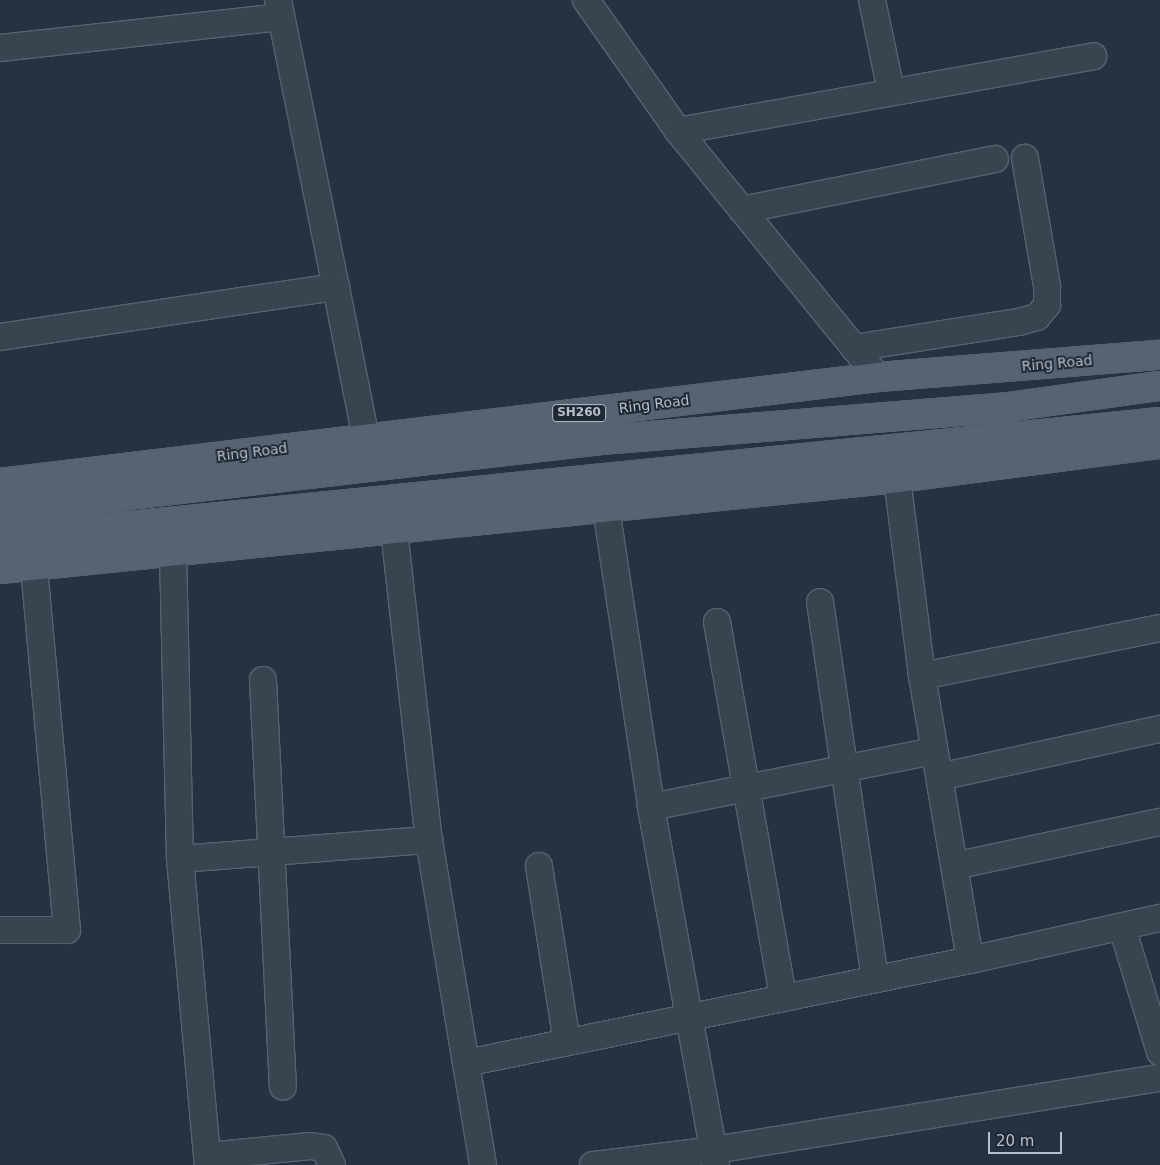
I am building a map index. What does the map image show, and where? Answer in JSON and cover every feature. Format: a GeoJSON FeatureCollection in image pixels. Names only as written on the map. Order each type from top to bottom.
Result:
{"type":"FeatureCollection","features":[{"type":"Feature","properties":{"kind":"main road","name":"Ring Road"},"geometry":{"type":"LineString","coordinates":[[0,483],[878,377],[1160,355]]}},
{"type":"Feature","properties":{"kind":"main road","name":"Ring Road"},"geometry":{"type":"LineString","coordinates":[[0,510],[601,440],[1008,407],[1160,386]]}},
{"type":"Feature","properties":{"kind":"main road"},"geometry":{"type":"LineString","coordinates":[[0,539],[1160,422]]}},
{"type":"Feature","properties":{"kind":"main road"},"geometry":{"type":"LineString","coordinates":[[0,569],[897,478],[1160,444]]}},
{"type":"Feature","properties":{"kind":"street"},"geometry":{"type":"LineString","coordinates":[[586,0],[678,131],[878,377]]}},
{"type":"Feature","properties":{"kind":"street"},"geometry":{"type":"LineString","coordinates":[[872,0],[891,91]]}},
{"type":"Feature","properties":{"kind":"street"},"geometry":{"type":"LineString","coordinates":[[0,48],[279,8],[366,438]]}},
{"type":"Feature","properties":{"kind":"street"},"geometry":{"type":"LineString","coordinates":[[678,131],[1093,56]]}},
{"type":"Feature","properties":{"kind":"street"},"geometry":{"type":"LineString","coordinates":[[854,348],[1019,322],[1036,316],[1046,306],[1047,286],[1025,158]]}},
{"type":"Feature","properties":{"kind":"street"},"geometry":{"type":"LineString","coordinates":[[742,210],[995,159]]}},
{"type":"Feature","properties":{"kind":"street"},"geometry":{"type":"LineString","coordinates":[[0,337],[336,288]]}},
{"type":"Feature","properties":{"kind":"street"},"geometry":{"type":"LineString","coordinates":[[897,478],[922,676],[970,960]]}},
{"type":"Feature","properties":{"kind":"street"},"geometry":{"type":"LineString","coordinates":[[606,508],[651,808],[715,1158]]}},
{"type":"Feature","properties":{"kind":"street"},"geometry":{"type":"LineString","coordinates":[[394,530],[429,840],[483,1165]]}},
{"type":"Feature","properties":{"kind":"street"},"geometry":{"type":"LineString","coordinates":[[173,552],[180,859],[207,1160],[311,1146],[324,1148],[332,1165]]}},
{"type":"Feature","properties":{"kind":"street"},"geometry":{"type":"LineString","coordinates":[[0,930],[67,930],[34,566]]}},
{"type":"Feature","properties":{"kind":"street"},"geometry":{"type":"LineString","coordinates":[[820,602],[876,979]]}},
{"type":"Feature","properties":{"kind":"street"},"geometry":{"type":"LineString","coordinates":[[717,622],[783,998]]}},
{"type":"Feature","properties":{"kind":"street"},"geometry":{"type":"LineString","coordinates":[[922,676],[1160,628]]}},
{"type":"Feature","properties":{"kind":"street"},"geometry":{"type":"LineString","coordinates":[[263,680],[273,852],[283,1087]]}},
{"type":"Feature","properties":{"kind":"street"},"geometry":{"type":"LineString","coordinates":[[939,777],[1160,729]]}},
{"type":"Feature","properties":{"kind":"street"},"geometry":{"type":"LineString","coordinates":[[651,808],[934,751]]}},
{"type":"Feature","properties":{"kind":"street"},"geometry":{"type":"LineString","coordinates":[[954,866],[1160,822]]}},
{"type":"Feature","properties":{"kind":"street"},"geometry":{"type":"LineString","coordinates":[[180,859],[429,840]]}},
{"type":"Feature","properties":{"kind":"street"},"geometry":{"type":"LineString","coordinates":[[538,866],[567,1042]]}},
{"type":"Feature","properties":{"kind":"street"},"geometry":{"type":"LineString","coordinates":[[466,1063],[970,960],[1160,918]]}},
{"type":"Feature","properties":{"kind":"street"},"geometry":{"type":"LineString","coordinates":[[1122,927],[1160,1052]]}},
{"type":"Feature","properties":{"kind":"street"},"geometry":{"type":"LineString","coordinates":[[593,1165],[715,1158],[1160,1078]]}}]}
